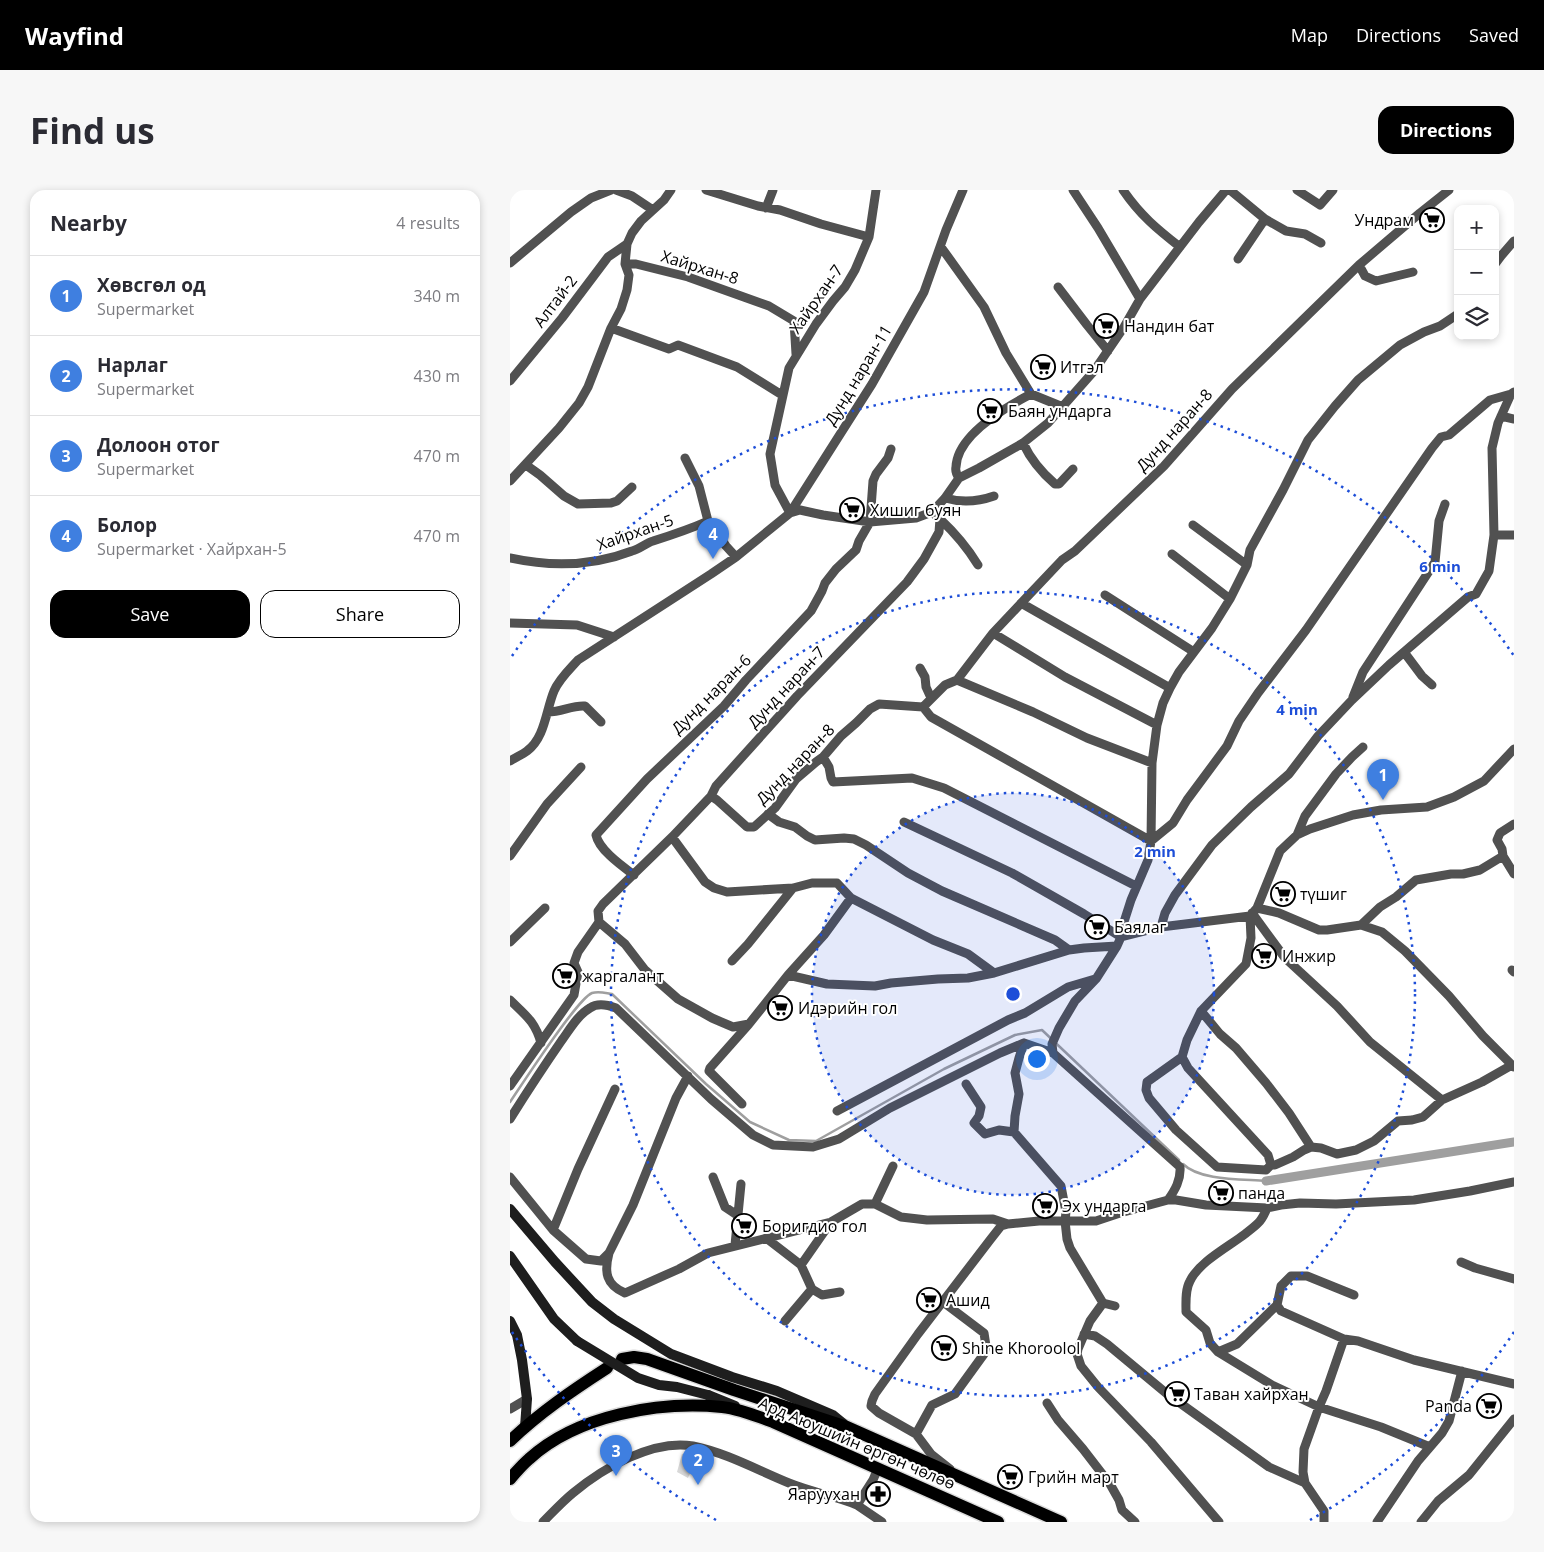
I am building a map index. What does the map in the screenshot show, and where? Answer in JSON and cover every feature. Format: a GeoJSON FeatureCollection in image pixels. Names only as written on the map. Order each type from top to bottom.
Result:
{"type":"FeatureCollection","features":[{"type":"Feature","properties":{"kind":"main road"},"geometry":{"type":"LineString","coordinates":[[510,1209],[586,1295],[614,1319],[671,1354],[732,1377],[777,1391],[833,1415],[846,1426]]}},
{"type":"Feature","properties":{"kind":"main road"},"geometry":{"type":"LineString","coordinates":[[510,1256],[554,1319],[577,1341],[638,1378],[659,1385],[677,1387],[708,1395],[774,1422]]}},
{"type":"Feature","properties":{"kind":"main road"},"geometry":{"type":"LineString","coordinates":[[510,1321],[516,1335],[522,1360],[527,1399],[525,1427]]}},
{"type":"Feature","properties":{"kind":"main road","name":"Ард Аюушийн өргөн чөлөө"},"geometry":{"type":"LineString","coordinates":[[622,1358],[647,1359],[742,1393],[846,1426],[1061,1522]]}},
{"type":"Feature","properties":{"kind":"main road"},"geometry":{"type":"LineString","coordinates":[[510,1441],[525,1427],[607,1368]]}},
{"type":"Feature","properties":{"kind":"main road","name":"Ард Аюушийн өргөн чөлөө"},"geometry":{"type":"LineString","coordinates":[[510,1479],[530,1458],[551,1443],[570,1432],[597,1421],[646,1409],[670,1406],[724,1408],[746,1412],[774,1422],[998,1522]]}},
{"type":"Feature","properties":{"kind":"street"},"geometry":{"type":"LineString","coordinates":[[510,263],[571,212],[591,198],[612,190]]}},
{"type":"Feature","properties":{"kind":"street"},"geometry":{"type":"LineString","coordinates":[[616,190],[632,196],[653,210]]}},
{"type":"Feature","properties":{"kind":"street"},"geometry":{"type":"LineString","coordinates":[[510,481],[579,403],[588,387],[611,328],[621,309],[627,290],[629,276],[625,264],[627,244],[636,227],[671,190]]}},
{"type":"Feature","properties":{"kind":"street"},"geometry":{"type":"LineString","coordinates":[[706,190],[736,200],[780,210],[821,224],[870,236]]}},
{"type":"Feature","properties":{"kind":"street"},"geometry":{"type":"LineString","coordinates":[[766,208],[773,190]]}},
{"type":"Feature","properties":{"kind":"street","name":"Хайрхан-7"},"geometry":{"type":"LineString","coordinates":[[790,513],[775,484],[770,454],[789,368],[827,308],[845,287],[855,270],[870,236],[876,190]]}},
{"type":"Feature","properties":{"kind":"street","name":"Дунд наран-11"},"geometry":{"type":"LineString","coordinates":[[790,513],[848,423],[924,292],[962,190]]}},
{"type":"Feature","properties":{"kind":"street"},"geometry":{"type":"LineString","coordinates":[[1073,190],[1140,299]]}},
{"type":"Feature","properties":{"kind":"street"},"geometry":{"type":"LineString","coordinates":[[1123,190],[1148,222],[1180,247]]}},
{"type":"Feature","properties":{"kind":"street"},"geometry":{"type":"LineString","coordinates":[[510,760],[528,751],[536,743],[554,691],[561,679],[578,660],[736,557],[790,513],[800,510],[870,522],[916,518],[932,512],[959,478],[1023,443],[1048,424],[1094,372],[1140,299],[1198,222],[1226,190]]}},
{"type":"Feature","properties":{"kind":"street"},"geometry":{"type":"LineString","coordinates":[[1230,190],[1264,219],[1286,231],[1305,234],[1321,243]]}},
{"type":"Feature","properties":{"kind":"street"},"geometry":{"type":"LineString","coordinates":[[1297,190],[1320,205],[1333,190]]}},
{"type":"Feature","properties":{"kind":"street","name":"Дунд наран-8"},"geometry":{"type":"LineString","coordinates":[[711,796],[747,827],[754,826],[775,808],[796,780],[823,757],[841,736],[870,709],[879,704],[923,707],[946,685],[957,680],[993,633],[1021,603],[1062,560],[1076,551],[1164,466],[1232,389],[1359,265],[1449,190]]}},
{"type":"Feature","properties":{"kind":"street"},"geometry":{"type":"LineString","coordinates":[[1238,259],[1264,219]]}},
{"type":"Feature","properties":{"kind":"street"},"geometry":{"type":"LineString","coordinates":[[1499,259],[1514,241]]}},
{"type":"Feature","properties":{"kind":"street","name":"Алтай-2"},"geometry":{"type":"LineString","coordinates":[[510,381],[562,318],[608,257],[627,244]]}},
{"type":"Feature","properties":{"kind":"street"},"geometry":{"type":"LineString","coordinates":[[941,247],[984,307],[1006,352],[1031,394],[1063,407]]}},
{"type":"Feature","properties":{"kind":"street","name":"Хайрхан-8"},"geometry":{"type":"LineString","coordinates":[[625,264],[636,264],[688,277],[769,306],[794,321],[796,355]]}},
{"type":"Feature","properties":{"kind":"street"},"geometry":{"type":"LineString","coordinates":[[1359,265],[1365,276],[1376,281],[1413,272]]}},
{"type":"Feature","properties":{"kind":"street"},"geometry":{"type":"LineString","coordinates":[[1058,287],[1108,351]]}},
{"type":"Feature","properties":{"kind":"street"},"geometry":{"type":"LineString","coordinates":[[1053,1048],[1059,1028],[1076,1001],[1096,979],[1117,946],[1136,886],[1148,860],[1151,841],[1152,763],[1157,725],[1163,703],[1170,688],[1230,599],[1247,565],[1250,550],[1308,440],[1358,380],[1400,345],[1440,326],[1454,317]]}},
{"type":"Feature","properties":{"kind":"street"},"geometry":{"type":"LineString","coordinates":[[611,328],[669,349],[678,345],[720,360],[782,395]]}},
{"type":"Feature","properties":{"kind":"street"},"geometry":{"type":"LineString","coordinates":[[1161,927],[1165,913],[1175,895],[1212,845],[1289,774],[1318,736],[1352,700],[1468,596],[1476,594],[1489,571],[1494,535],[1492,448],[1498,423],[1513,393]]}},
{"type":"Feature","properties":{"kind":"street"},"geometry":{"type":"LineString","coordinates":[[1151,841],[1173,823],[1187,800],[1227,746],[1258,693],[1306,630],[1432,448],[1441,437],[1449,435],[1490,400],[1513,393]]}},
{"type":"Feature","properties":{"kind":"street"},"geometry":{"type":"LineString","coordinates":[[959,478],[955,468],[959,454],[968,439],[998,414],[1031,394]]}},
{"type":"Feature","properties":{"kind":"street"},"geometry":{"type":"LineString","coordinates":[[1501,416],[1514,419]]}},
{"type":"Feature","properties":{"kind":"street"},"geometry":{"type":"LineString","coordinates":[[1023,443],[1029,456],[1040,471],[1055,484],[1058,484],[1073,469]]}},
{"type":"Feature","properties":{"kind":"street"},"geometry":{"type":"LineString","coordinates":[[870,522],[873,481],[888,458],[891,449]]}},
{"type":"Feature","properties":{"kind":"street"},"geometry":{"type":"LineString","coordinates":[[685,458],[699,486],[708,521],[736,557]]}},
{"type":"Feature","properties":{"kind":"street"},"geometry":{"type":"LineString","coordinates":[[526,465],[564,496],[578,504],[611,503],[617,501],[632,487]]}},
{"type":"Feature","properties":{"kind":"street"},"geometry":{"type":"LineString","coordinates":[[945,498],[957,501],[976,501],[994,496]]}},
{"type":"Feature","properties":{"kind":"street"},"geometry":{"type":"LineString","coordinates":[[1352,700],[1363,672],[1435,562],[1439,521],[1445,504]]}},
{"type":"Feature","properties":{"kind":"street"},"geometry":{"type":"LineString","coordinates":[[932,512],[953,531],[978,564]]}},
{"type":"Feature","properties":{"kind":"street","name":"Дунд наран-7"},"geometry":{"type":"LineString","coordinates":[[540,1042],[574,996],[578,972],[574,963],[578,952],[599,922],[598,911],[603,904],[711,796],[716,786],[796,696],[907,582],[924,559],[938,532],[940,519]]}},
{"type":"Feature","properties":{"kind":"street","name":"Хайрхан-5"},"geometry":{"type":"LineString","coordinates":[[510,558],[527,562],[561,564],[593,562],[635,550],[651,542],[708,521]]}},
{"type":"Feature","properties":{"kind":"street","name":"Дунд наран-6"},"geometry":{"type":"LineString","coordinates":[[634,875],[613,858],[597,841],[596,836],[648,779],[724,706],[811,611],[825,583],[836,569],[856,550],[870,522]]}},
{"type":"Feature","properties":{"kind":"street"},"geometry":{"type":"LineString","coordinates":[[1193,526],[1247,565]]}},
{"type":"Feature","properties":{"kind":"street"},"geometry":{"type":"LineString","coordinates":[[1494,535],[1514,535]]}},
{"type":"Feature","properties":{"kind":"street"},"geometry":{"type":"LineString","coordinates":[[1172,554],[1230,599]]}},
{"type":"Feature","properties":{"kind":"street"},"geometry":{"type":"LineString","coordinates":[[1105,595],[1194,652]]}},
{"type":"Feature","properties":{"kind":"street"},"geometry":{"type":"LineString","coordinates":[[1021,603],[1170,688]]}},
{"type":"Feature","properties":{"kind":"street"},"geometry":{"type":"LineString","coordinates":[[510,623],[577,625],[614,637]]}},
{"type":"Feature","properties":{"kind":"street"},"geometry":{"type":"LineString","coordinates":[[993,633],[1065,677],[1157,725]]}},
{"type":"Feature","properties":{"kind":"street"},"geometry":{"type":"LineString","coordinates":[[1404,652],[1432,686]]}},
{"type":"Feature","properties":{"kind":"street"},"geometry":{"type":"LineString","coordinates":[[920,668],[932,698]]}},
{"type":"Feature","properties":{"kind":"street"},"geometry":{"type":"LineString","coordinates":[[957,680],[1033,712],[1087,738],[1152,763]]}},
{"type":"Feature","properties":{"kind":"street"},"geometry":{"type":"LineString","coordinates":[[548,712],[558,712],[577,706],[585,706],[601,722]]}},
{"type":"Feature","properties":{"kind":"street"},"geometry":{"type":"LineString","coordinates":[[923,707],[931,717],[1151,841]]}},
{"type":"Feature","properties":{"kind":"street"},"geometry":{"type":"LineString","coordinates":[[1297,836],[1305,816],[1336,774],[1363,747]]}},
{"type":"Feature","properties":{"kind":"street"},"geometry":{"type":"LineString","coordinates":[[1360,924],[1382,932],[1405,951],[1513,1066],[1442,1100],[1423,1116],[1412,1120],[1398,1121],[1374,1141],[1356,1150],[1337,1154],[1321,1148],[1311,1148],[1266,1170],[1217,1167],[1176,1130],[1149,1098],[1146,1090],[1147,1082],[1182,1057],[1187,1040],[1201,1011],[1246,964],[1253,912],[1280,852],[1297,836],[1310,829],[1353,815],[1381,810],[1427,807],[1454,797],[1484,781],[1512,755]]}},
{"type":"Feature","properties":{"kind":"street"},"geometry":{"type":"LineString","coordinates":[[823,757],[829,767],[833,782],[912,778],[944,788],[1136,886]]}},
{"type":"Feature","properties":{"kind":"street"},"geometry":{"type":"LineString","coordinates":[[510,856],[547,804],[581,767]]}},
{"type":"Feature","properties":{"kind":"street"},"geometry":{"type":"LineString","coordinates":[[768,814],[779,822],[795,827],[806,836],[816,840],[854,839],[908,873],[942,891],[1055,940],[1069,950]]}},
{"type":"Feature","properties":{"kind":"street"},"geometry":{"type":"LineString","coordinates":[[904,822],[1012,873],[1121,937],[1161,927],[1253,912],[1280,913],[1319,930],[1360,924],[1416,880],[1480,870],[1503,856]]}},
{"type":"Feature","properties":{"kind":"street"},"geometry":{"type":"LineString","coordinates":[[1514,824],[1500,833],[1497,840],[1502,849],[1503,856],[1514,874]]}},
{"type":"Feature","properties":{"kind":"street"},"geometry":{"type":"LineString","coordinates":[[672,837],[705,882],[714,888],[727,892],[793,888],[812,883],[837,883],[851,898],[933,940],[968,954],[994,973]]}},
{"type":"Feature","properties":{"kind":"street"},"geometry":{"type":"LineString","coordinates":[[732,961],[793,888]]}},
{"type":"Feature","properties":{"kind":"street"},"geometry":{"type":"LineString","coordinates":[[742,1104],[709,1071],[710,1068],[824,935],[851,898]]}},
{"type":"Feature","properties":{"kind":"street"},"geometry":{"type":"LineString","coordinates":[[510,942],[545,908]]}},
{"type":"Feature","properties":{"kind":"street"},"geometry":{"type":"LineString","coordinates":[[1253,912],[1291,964],[1337,1006],[1370,1042],[1442,1100]]}},
{"type":"Feature","properties":{"kind":"street"},"geometry":{"type":"LineString","coordinates":[[599,922],[625,944],[645,970],[678,999],[712,1018],[733,1027],[749,1024]]}},
{"type":"Feature","properties":{"kind":"street"},"geometry":{"type":"LineString","coordinates":[[788,975],[827,984],[875,986],[891,983],[968,978],[994,973],[1069,950],[1117,946]]}},
{"type":"Feature","properties":{"kind":"street"},"geometry":{"type":"LineString","coordinates":[[836,1111],[1008,1020],[1025,1013],[1068,986],[1096,979]]}},
{"type":"Feature","properties":{"kind":"street"},"geometry":{"type":"LineString","coordinates":[[510,1000],[530,1020],[537,1030],[540,1042],[510,1086]]}},
{"type":"Feature","properties":{"kind":"street"},"geometry":{"type":"LineString","coordinates":[[510,1119],[570,1029],[582,1014],[592,1006],[609,1005],[616,1008],[753,1135],[773,1145],[813,1148],[839,1139],[890,1108],[1024,1043],[1053,1048],[1180,1167],[1180,1175],[1174,1191],[1168,1200]]}},
{"type":"Feature","properties":{"kind":"street"},"geometry":{"type":"LineString","coordinates":[[1201,1011],[1266,1083],[1289,1113],[1311,1148]]}},
{"type":"Feature","properties":{"kind":"street"},"geometry":{"type":"LineString","coordinates":[[1014,1132],[1019,1094],[1015,1073],[1024,1043]]}},
{"type":"Feature","properties":{"kind":"street"},"geometry":{"type":"LineString","coordinates":[[1182,1057],[1188,1068],[1268,1155],[1271,1166]]}},
{"type":"Feature","properties":{"kind":"street"},"geometry":{"type":"LineString","coordinates":[[688,1076],[676,1098],[633,1205],[609,1253],[606,1267],[609,1278],[616,1289],[625,1294],[679,1269],[708,1253],[831,1222],[862,1204],[875,1204],[901,1217],[927,1220],[993,1219],[1008,1224]]}},
{"type":"Feature","properties":{"kind":"street"},"geometry":{"type":"LineString","coordinates":[[966,1084],[981,1107],[979,1116],[974,1123],[985,1134],[999,1130],[1014,1132],[1061,1186],[1066,1212],[1067,1239],[1070,1248],[1103,1303],[1115,1306]]}},
{"type":"Feature","properties":{"kind":"street"},"geometry":{"type":"LineString","coordinates":[[553,1230],[578,1169],[615,1089]]}},
{"type":"Feature","properties":{"kind":"street"},"geometry":{"type":"LineString","coordinates":[[875,1204],[893,1166]]}},
{"type":"Feature","properties":{"kind":"street"},"geometry":{"type":"LineString","coordinates":[[510,1177],[553,1230],[586,1259],[601,1261],[609,1253]]}},
{"type":"Feature","properties":{"kind":"street"},"geometry":{"type":"LineString","coordinates":[[713,1177],[725,1207],[737,1215]]}},
{"type":"Feature","properties":{"kind":"street"},"geometry":{"type":"LineString","coordinates":[[959,1477],[931,1454],[916,1434],[879,1413],[871,1406],[875,1394],[902,1355],[1001,1226],[1039,1221],[1096,1221],[1168,1200],[1266,1208],[1281,1204],[1336,1204],[1414,1200],[1514,1182]]}},
{"type":"Feature","properties":{"kind":"street"},"geometry":{"type":"LineString","coordinates":[[736,1245],[741,1184]]}},
{"type":"Feature","properties":{"kind":"street"},"geometry":{"type":"LineString","coordinates":[[1266,1208],[1263,1220],[1215,1256],[1189,1282],[1186,1312],[1206,1330],[1210,1343],[1218,1352],[1272,1385],[1319,1408],[1381,1427],[1430,1448]]}},
{"type":"Feature","properties":{"kind":"street"},"geometry":{"type":"LineString","coordinates":[[801,1265],[831,1222]]}},
{"type":"Feature","properties":{"kind":"street"},"geometry":{"type":"LineString","coordinates":[[766,1238],[801,1265],[812,1289],[822,1295],[840,1292]]}},
{"type":"Feature","properties":{"kind":"street"},"geometry":{"type":"LineString","coordinates":[[1461,1262],[1475,1268],[1514,1278]]}},
{"type":"Feature","properties":{"kind":"street"},"geometry":{"type":"LineString","coordinates":[[1218,1352],[1237,1344],[1278,1305],[1282,1286],[1291,1276],[1306,1276],[1354,1296]]}},
{"type":"Feature","properties":{"kind":"street"},"geometry":{"type":"LineString","coordinates":[[785,1321],[812,1289]]}},
{"type":"Feature","properties":{"kind":"street"},"geometry":{"type":"LineString","coordinates":[[916,1434],[932,1404],[955,1394],[984,1354],[986,1346],[984,1333],[943,1302]]}},
{"type":"Feature","properties":{"kind":"street"},"geometry":{"type":"LineString","coordinates":[[1103,1303],[1090,1321],[1077,1354],[1081,1366],[1098,1387],[1151,1442],[1219,1522]]}},
{"type":"Feature","properties":{"kind":"street"},"geometry":{"type":"LineString","coordinates":[[1278,1305],[1281,1311],[1344,1339],[1358,1341],[1414,1360],[1514,1384]]}},
{"type":"Feature","properties":{"kind":"street"},"geometry":{"type":"LineString","coordinates":[[1084,1334],[1095,1336],[1166,1392],[1269,1467],[1305,1483]]}},
{"type":"Feature","properties":{"kind":"street"},"geometry":{"type":"LineString","coordinates":[[1324,1522],[1324,1511],[1305,1483],[1303,1472],[1304,1449],[1344,1339]]}},
{"type":"Feature","properties":{"kind":"street"},"geometry":{"type":"LineString","coordinates":[[1377,1522],[1418,1461],[1442,1433],[1449,1421],[1462,1371]]}},
{"type":"Feature","properties":{"kind":"street"},"geometry":{"type":"LineString","coordinates":[[510,1409],[527,1399]]}},
{"type":"Feature","properties":{"kind":"street"},"geometry":{"type":"LineString","coordinates":[[1047,1403],[1058,1420],[1110,1484],[1120,1500],[1122,1510],[1135,1522]]}},
{"type":"Feature","properties":{"kind":"street"},"geometry":{"type":"LineString","coordinates":[[1421,1522],[1438,1501],[1469,1475],[1514,1419]]}},
{"type":"Feature","properties":{"kind":"street"},"geometry":{"type":"LineString","coordinates":[[543,1522],[574,1492],[612,1465],[646,1450],[669,1446],[692,1446],[724,1455],[790,1483],[848,1501],[882,1522]]}},
{"type":"Feature","properties":{"kind":"street"},"geometry":{"type":"LineString","coordinates":[[857,1505],[874,1480],[878,1468]]}},
{"type":"Feature","properties":{"kind":"shaded area"},"geometry":{"type":"Polygon","coordinates":[[[682,1454],[697,1457],[688,1478],[677,1472],[682,1454]]]}},
{"type":"Feature","properties":{"kind":"waterway"},"geometry":{"type":"LineString","coordinates":[[510,1102],[563,1025],[585,999],[595,992],[612,994],[706,1084],[750,1122],[789,1140],[816,1141],[944,1069],[1015,1035],[1042,1030],[1179,1160]]}},
{"type":"Feature","properties":{"kind":"waterway"},"geometry":{"type":"LineString","coordinates":[[1266,1181],[1514,1142]]}},
{"type":"Feature","properties":{"kind":"waterway"},"geometry":{"type":"LineString","coordinates":[[1183,1164],[1200,1174],[1266,1181]]}},
{"type":"Feature","properties":{"kind":"place","name":"Ундрам"},"geometry":{"type":"Point","coordinates":[1432,220]}},
{"type":"Feature","properties":{"kind":"place","name":"Нандин бат"},"geometry":{"type":"Point","coordinates":[1106,326]}},
{"type":"Feature","properties":{"kind":"place","name":"Итгэл"},"geometry":{"type":"Point","coordinates":[1043,367]}},
{"type":"Feature","properties":{"kind":"place","name":"Баян ундарга"},"geometry":{"type":"Point","coordinates":[990,411]}},
{"type":"Feature","properties":{"kind":"place","name":"Хишиг буян"},"geometry":{"type":"Point","coordinates":[852,510]}},
{"type":"Feature","properties":{"kind":"place","name":"Болор"},"geometry":{"type":"Point","coordinates":[713,559]}},
{"type":"Feature","properties":{"kind":"place","name":"Хөвсгөл од"},"geometry":{"type":"Point","coordinates":[1383,800]}},
{"type":"Feature","properties":{"kind":"place","name":"түшиг"},"geometry":{"type":"Point","coordinates":[1283,894]}},
{"type":"Feature","properties":{"kind":"place","name":"Баялаг"},"geometry":{"type":"Point","coordinates":[1097,927]}},
{"type":"Feature","properties":{"kind":"place","name":"Инжир"},"geometry":{"type":"Point","coordinates":[1264,956]}},
{"type":"Feature","properties":{"kind":"place","name":"жаргалант"},"geometry":{"type":"Point","coordinates":[565,976]}},
{"type":"Feature","properties":{"kind":"place","name":"Идэрийн гол"},"geometry":{"type":"Point","coordinates":[780,1008]}},
{"type":"Feature","properties":{"kind":"place","name":"панда"},"geometry":{"type":"Point","coordinates":[1221,1193]}},
{"type":"Feature","properties":{"kind":"place","name":"Эх ундарга"},"geometry":{"type":"Point","coordinates":[1045,1206]}},
{"type":"Feature","properties":{"kind":"place","name":"Боригдио гол"},"geometry":{"type":"Point","coordinates":[744,1226]}},
{"type":"Feature","properties":{"kind":"place","name":"Ашид"},"geometry":{"type":"Point","coordinates":[929,1300]}},
{"type":"Feature","properties":{"kind":"place","name":"Shine Khoroolol"},"geometry":{"type":"Point","coordinates":[944,1348]}},
{"type":"Feature","properties":{"kind":"place","name":"Таван хайрхан"},"geometry":{"type":"Point","coordinates":[1177,1394]}},
{"type":"Feature","properties":{"kind":"place","name":"Panda"},"geometry":{"type":"Point","coordinates":[1489,1406]}},
{"type":"Feature","properties":{"kind":"place","name":"Долоон отог"},"geometry":{"type":"Point","coordinates":[616,1476]}},
{"type":"Feature","properties":{"kind":"place","name":"Грийн март"},"geometry":{"type":"Point","coordinates":[1010,1477]}},
{"type":"Feature","properties":{"kind":"place","name":"Нарлаг"},"geometry":{"type":"Point","coordinates":[698,1485]}},
{"type":"Feature","properties":{"kind":"place","name":"Яаруухан"},"geometry":{"type":"Point","coordinates":[878,1494]}}]}
